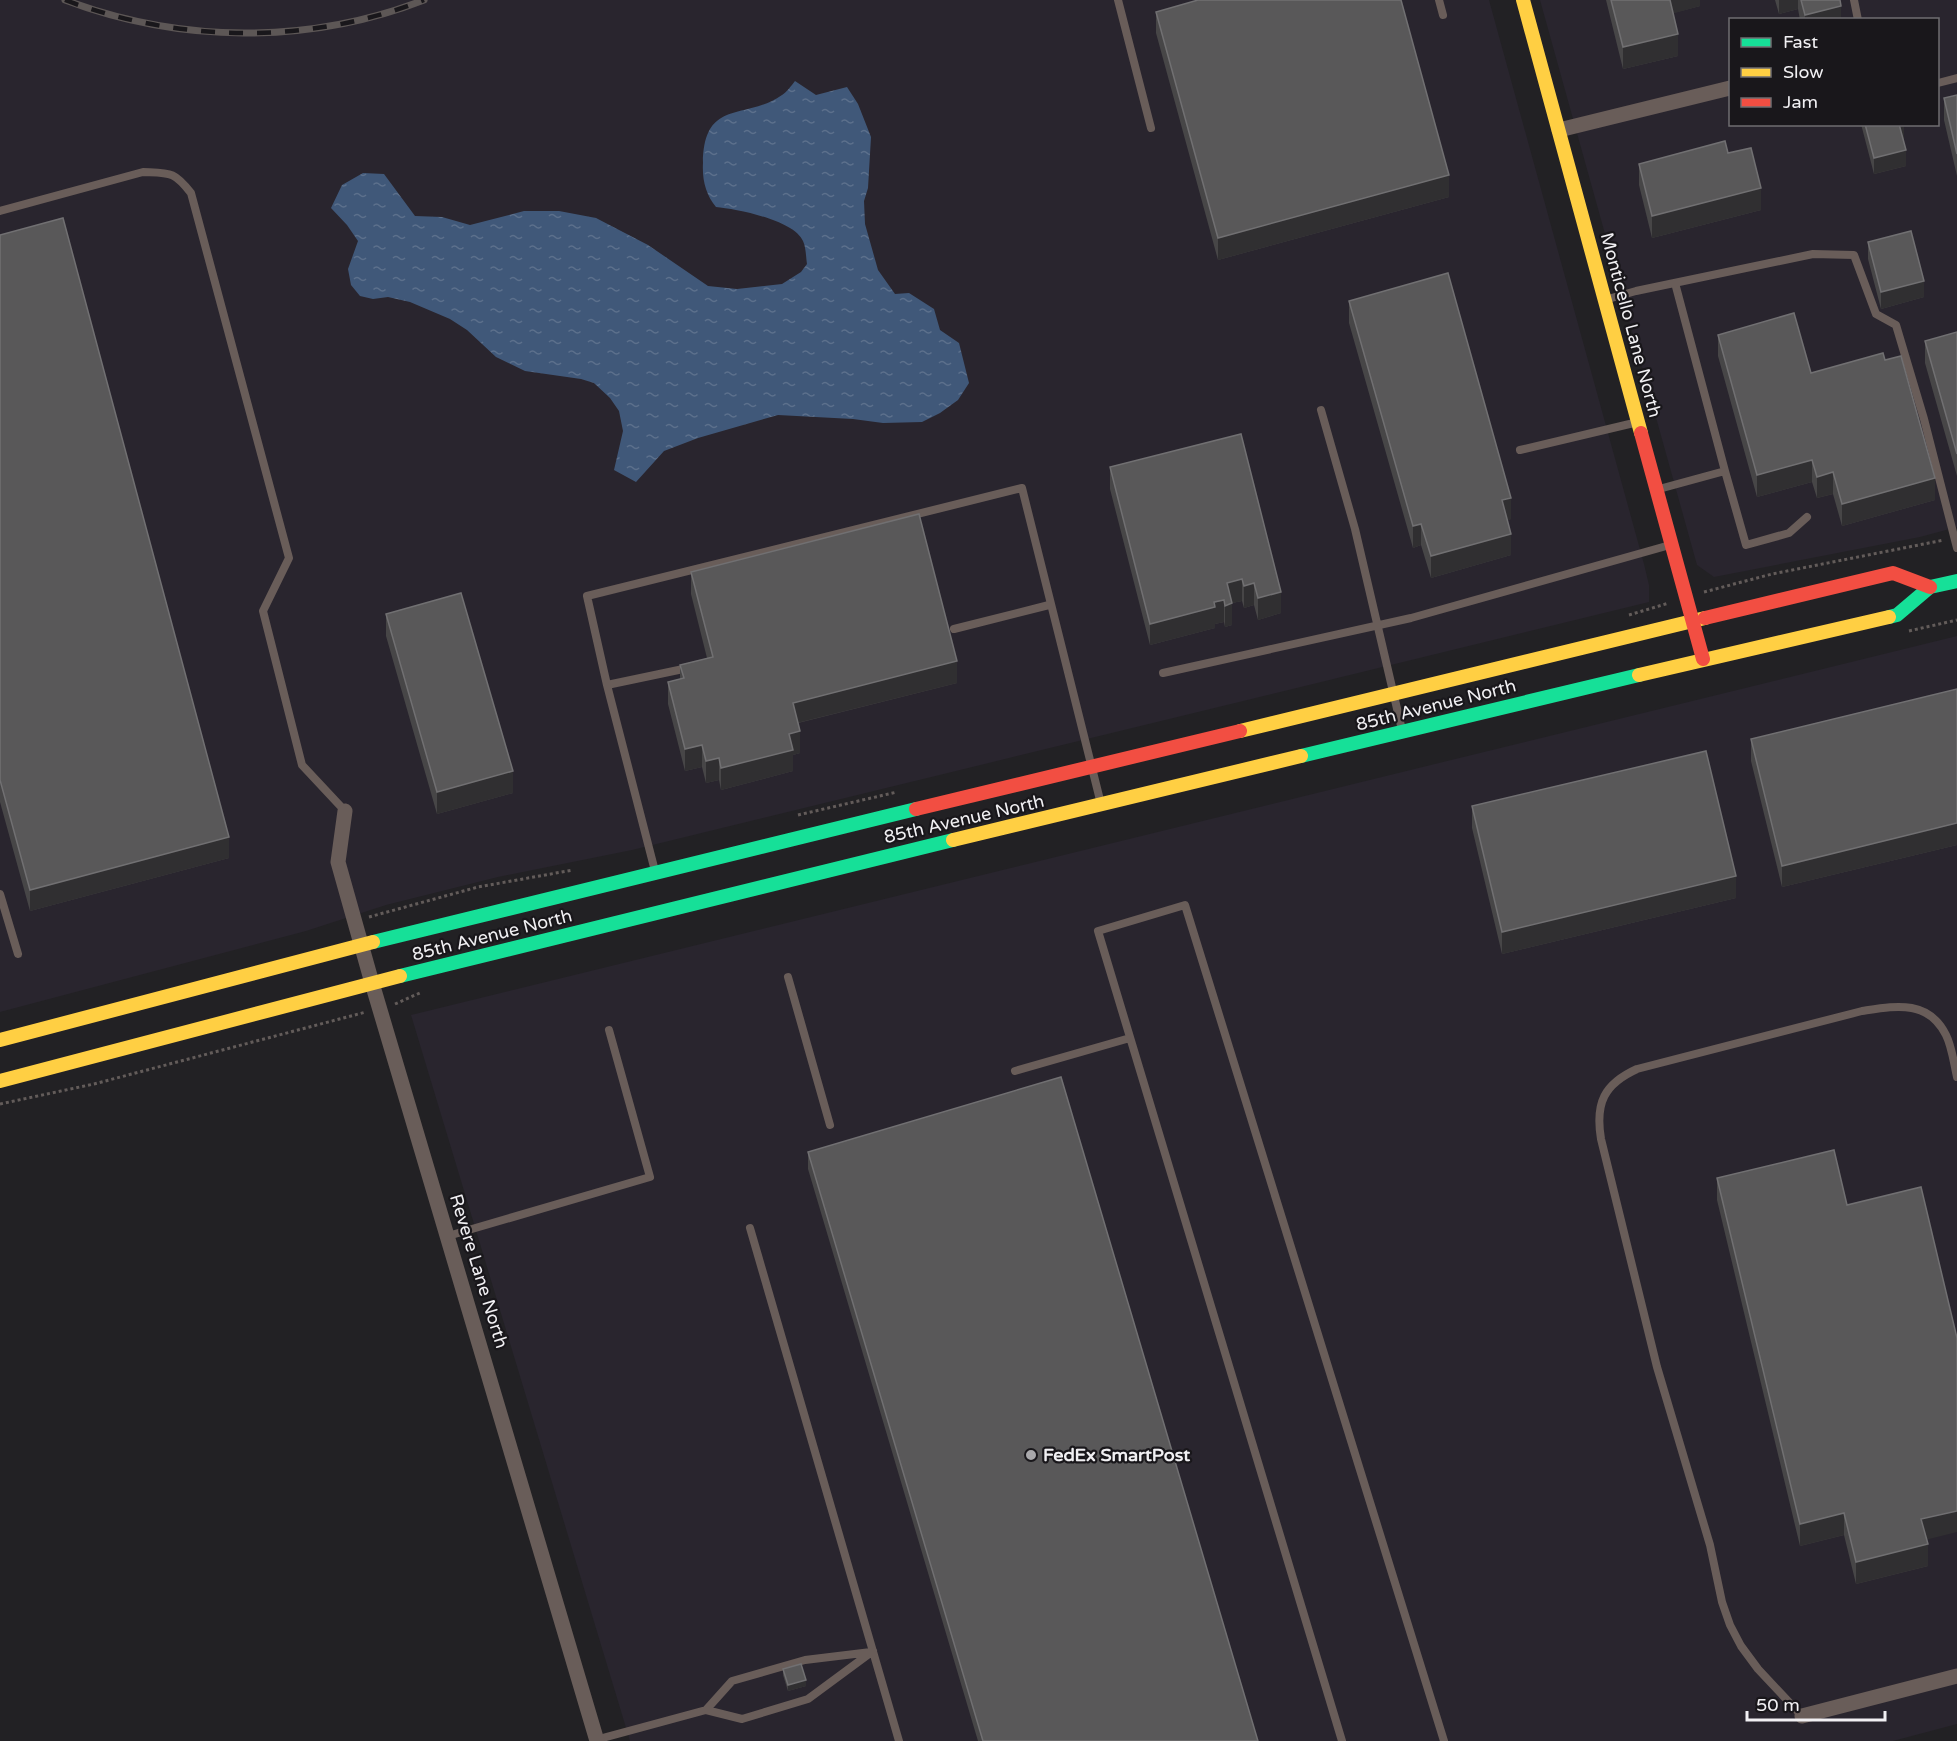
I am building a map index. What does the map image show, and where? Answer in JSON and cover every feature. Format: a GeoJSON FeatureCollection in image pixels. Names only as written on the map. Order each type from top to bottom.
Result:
{"type":"FeatureCollection","features":[{"type":"Feature","properties":{"kind":"main road","name":"Monticello Lane North"},"geometry":{"type":"LineString","coordinates":[[1523,0],[1703,659]]}},
{"type":"Feature","properties":{"kind":"main road","name":"85th Avenue North"},"geometry":{"type":"LineString","coordinates":[[0,1040],[362,944],[1893,573],[1930,587]]}},
{"type":"Feature","properties":{"kind":"main road","name":"85th Avenue North"},"geometry":{"type":"LineString","coordinates":[[0,1081],[372,983],[1703,659],[1897,615],[1930,587],[1957,580]]}},
{"type":"Feature","properties":{"kind":"street"},"geometry":{"type":"LineString","coordinates":[[1559,130],[1729,88]]}},
{"type":"Feature","properties":{"kind":"street","name":"Revere Lane North"},"geometry":{"type":"LineString","coordinates":[[345,811],[338,862],[595,1740]]}},
{"type":"Feature","properties":{"kind":"street"},"geometry":{"type":"LineString","coordinates":[[1802,1716],[1957,1676]]}},
{"type":"Feature","properties":{"kind":"lane"},"geometry":{"type":"LineString","coordinates":[[1118,0],[1151,128]]}},
{"type":"Feature","properties":{"kind":"lane"},"geometry":{"type":"LineString","coordinates":[[1439,0],[1443,15]]}},
{"type":"Feature","properties":{"kind":"lane"},"geometry":{"type":"LineString","coordinates":[[1854,0],[1858,18]]}},
{"type":"Feature","properties":{"kind":"lane"},"geometry":{"type":"LineString","coordinates":[[1939,83],[1957,78]]}},
{"type":"Feature","properties":{"kind":"lane"},"geometry":{"type":"LineString","coordinates":[[0,211],[143,172],[164,173],[179,177],[191,193],[289,558],[263,611],[302,765],[345,811]]}},
{"type":"Feature","properties":{"kind":"lane"},"geometry":{"type":"LineString","coordinates":[[1606,300],[1636,291],[1813,254],[1854,255],[1876,314],[1896,325],[1924,419],[1957,548]]}},
{"type":"Feature","properties":{"kind":"lane"},"geometry":{"type":"LineString","coordinates":[[1675,283],[1746,545],[1789,533],[1807,517]]}},
{"type":"Feature","properties":{"kind":"lane"},"geometry":{"type":"LineString","coordinates":[[1321,410],[1355,529],[1402,732]]}},
{"type":"Feature","properties":{"kind":"lane"},"geometry":{"type":"LineString","coordinates":[[1520,450],[1639,422]]}},
{"type":"Feature","properties":{"kind":"lane"},"geometry":{"type":"LineString","coordinates":[[1658,490],[1725,471]]}},
{"type":"Feature","properties":{"kind":"lane"},"geometry":{"type":"LineString","coordinates":[[655,872],[587,596],[1022,488],[1049,605],[1101,805]]}},
{"type":"Feature","properties":{"kind":"lane"},"geometry":{"type":"LineString","coordinates":[[1163,674],[1412,618],[1672,544]]}},
{"type":"Feature","properties":{"kind":"lane"},"geometry":{"type":"LineString","coordinates":[[954,629],[1049,605]]}},
{"type":"Feature","properties":{"kind":"lane"},"geometry":{"type":"LineString","coordinates":[[608,685],[693,667]]}},
{"type":"Feature","properties":{"kind":"lane"},"geometry":{"type":"LineString","coordinates":[[0,894],[18,954]]}},
{"type":"Feature","properties":{"kind":"lane"},"geometry":{"type":"LineString","coordinates":[[1342,1741],[1098,931],[1185,905],[1444,1741]]}},
{"type":"Feature","properties":{"kind":"lane"},"geometry":{"type":"LineString","coordinates":[[788,977],[830,1125]]}},
{"type":"Feature","properties":{"kind":"lane"},"geometry":{"type":"LineString","coordinates":[[1802,1716],[1758,1669],[1742,1646],[1727,1617],[1710,1545],[1657,1367],[1601,1139],[1599,1111],[1603,1098],[1611,1086],[1624,1075],[1637,1069],[1862,1011],[1899,1006],[1914,1008],[1928,1014],[1939,1024],[1947,1036],[1957,1077]]}},
{"type":"Feature","properties":{"kind":"lane"},"geometry":{"type":"LineString","coordinates":[[448,1236],[650,1177],[609,1030]]}},
{"type":"Feature","properties":{"kind":"lane"},"geometry":{"type":"LineString","coordinates":[[1015,1071],[1130,1038]]}},
{"type":"Feature","properties":{"kind":"lane"},"geometry":{"type":"LineString","coordinates":[[750,1228],[899,1741]]}},
{"type":"Feature","properties":{"kind":"lane"},"geometry":{"type":"LineString","coordinates":[[595,1740],[706,1710],[742,1719],[808,1699],[873,1651]]}},
{"type":"Feature","properties":{"kind":"lane"},"geometry":{"type":"LineString","coordinates":[[706,1710],[732,1681],[805,1660],[873,1651]]}},
{"type":"Feature","properties":{"kind":"path"},"geometry":{"type":"LineString","coordinates":[[1718,587],[1954,538]]}},
{"type":"Feature","properties":{"kind":"path"},"geometry":{"type":"LineString","coordinates":[[0,1104],[94,1084],[343,1019]]}},
{"type":"Feature","properties":{"kind":"shaded area"},"geometry":{"type":"Polygon","coordinates":[[[0,0],[1489,0],[1644,564],[1649,585],[1649,602],[632,850],[498,877],[386,905],[306,931],[0,1012],[0,0]]]}},
{"type":"Feature","properties":{"kind":"shaded area"},"geometry":{"type":"Polygon","coordinates":[[[1540,0],[1957,0],[1957,527],[1920,537],[1714,577],[1697,565],[1540,0]]]}},
{"type":"Feature","properties":{"kind":"shaded area"},"geometry":{"type":"Polygon","coordinates":[[[1957,636],[1957,1724],[1893,1741],[630,1741],[411,1015],[1957,636]]]}},
{"type":"Feature","properties":{"kind":"water"},"geometry":{"type":"Polygon","coordinates":[[[795,81],[816,95],[847,87],[858,104],[871,137],[868,188],[864,201],[865,224],[878,270],[895,294],[909,293],[934,309],[940,330],[959,343],[969,383],[958,400],[922,422],[883,423],[778,415],[698,438],[664,451],[636,482],[614,470],[623,431],[619,411],[610,398],[594,383],[525,371],[496,357],[467,330],[450,319],[410,302],[388,297],[373,299],[360,296],[351,285],[348,269],[358,241],[331,208],[342,185],[363,173],[384,174],[415,216],[442,217],[470,225],[524,211],[559,211],[596,218],[648,245],[708,286],[737,289],[782,284],[801,272],[807,264],[803,241],[789,227],[777,222],[750,213],[716,207],[705,187],[703,163],[705,142],[711,129],[719,120],[729,114],[768,103],[784,94],[795,81]]]}},
{"type":"Feature","properties":{"kind":"building"},"geometry":{"type":"Polygon","coordinates":[[[1198,0],[1401,0],[1449,175],[1218,238],[1156,12],[1198,0]]]}},
{"type":"Feature","properties":{"kind":"building"},"geometry":{"type":"Polygon","coordinates":[[[1611,0],[1670,0],[1678,34],[1623,47],[1611,0]]]}},
{"type":"Feature","properties":{"kind":"building"},"geometry":{"type":"Polygon","coordinates":[[[1801,0],[1840,0],[1841,6],[1805,15],[1801,0]]]}},
{"type":"Feature","properties":{"kind":"building"},"geometry":{"type":"Polygon","coordinates":[[[1957,95],[1957,154],[1944,98],[1957,95]]]}},
{"type":"Feature","properties":{"kind":"building"},"geometry":{"type":"Polygon","coordinates":[[[1866,126],[1900,126],[1906,150],[1874,158],[1866,126]]]}},
{"type":"Feature","properties":{"kind":"building"},"geometry":{"type":"Polygon","coordinates":[[[1725,141],[1728,153],[1751,148],[1761,188],[1652,216],[1639,164],[1725,141]]]}},
{"type":"Feature","properties":{"kind":"building"},"geometry":{"type":"Polygon","coordinates":[[[63,218],[229,837],[30,890],[0,780],[0,235],[63,218]]]}},
{"type":"Feature","properties":{"kind":"building"},"geometry":{"type":"Polygon","coordinates":[[[1911,231],[1924,281],[1881,292],[1868,242],[1911,231]]]}},
{"type":"Feature","properties":{"kind":"building"},"geometry":{"type":"Polygon","coordinates":[[[1448,273],[1511,498],[1502,500],[1511,534],[1431,556],[1421,524],[1413,526],[1349,301],[1448,273]]]}},
{"type":"Feature","properties":{"kind":"building"},"geometry":{"type":"Polygon","coordinates":[[[1794,313],[1811,373],[1883,353],[1885,360],[1901,356],[1935,478],[1842,504],[1833,472],[1817,477],[1812,460],[1757,475],[1718,335],[1794,313]]]}},
{"type":"Feature","properties":{"kind":"building"},"geometry":{"type":"Polygon","coordinates":[[[1957,332],[1957,454],[1925,341],[1957,332]]]}},
{"type":"Feature","properties":{"kind":"building"},"geometry":{"type":"Polygon","coordinates":[[[1241,434],[1281,592],[1258,598],[1254,583],[1244,586],[1242,579],[1227,583],[1232,603],[1225,606],[1224,600],[1214,602],[1215,607],[1150,624],[1110,467],[1241,434]]]}},
{"type":"Feature","properties":{"kind":"building"},"geometry":{"type":"Polygon","coordinates":[[[919,514],[957,661],[793,703],[800,731],[789,734],[793,750],[721,768],[719,758],[706,761],[702,745],[685,749],[668,682],[684,678],[680,665],[713,657],[691,572],[919,514]]]}},
{"type":"Feature","properties":{"kind":"building"},"geometry":{"type":"Polygon","coordinates":[[[461,593],[513,771],[437,792],[386,614],[461,593]]]}},
{"type":"Feature","properties":{"kind":"building"},"geometry":{"type":"Polygon","coordinates":[[[1957,689],[1957,823],[1782,866],[1751,739],[1957,689]]]}},
{"type":"Feature","properties":{"kind":"building"},"geometry":{"type":"Polygon","coordinates":[[[1706,751],[1736,876],[1502,932],[1472,806],[1706,751]]]}},
{"type":"Feature","properties":{"kind":"building","name":"FedEx SmartPost"},"geometry":{"type":"Polygon","coordinates":[[[1061,1077],[1258,1741],[983,1741],[808,1152],[1061,1077]]]}},
{"type":"Feature","properties":{"kind":"building"},"geometry":{"type":"Polygon","coordinates":[[[1834,1150],[1847,1205],[1921,1187],[1957,1338],[1957,1511],[1921,1519],[1928,1544],[1856,1562],[1844,1513],[1800,1524],[1717,1178],[1834,1150]]]}},
{"type":"Feature","properties":{"kind":"building"},"geometry":{"type":"Polygon","coordinates":[[[801,1664],[806,1680],[788,1685],[783,1669],[801,1664]]]}},
{"type":"Feature","properties":{"kind":"railway"},"geometry":{"type":"LineString","coordinates":[[65,0],[108,14],[153,24],[198,31],[244,33],[290,31],[335,25],[380,15],[424,0]]}},
{"type":"Feature","properties":{"kind":"traffic: fast"},"geometry":{"type":"LineString","coordinates":[[1889,617],[1897,615],[1930,587],[1957,581]]}},
{"type":"Feature","properties":{"kind":"traffic: fast"},"geometry":{"type":"LineString","coordinates":[[1301,756],[1639,675]]}},
{"type":"Feature","properties":{"kind":"traffic: fast"},"geometry":{"type":"LineString","coordinates":[[373,942],[916,809]]}},
{"type":"Feature","properties":{"kind":"traffic: fast"},"geometry":{"type":"LineString","coordinates":[[400,976],[953,840]]}},
{"type":"Feature","properties":{"kind":"traffic: slow"},"geometry":{"type":"LineString","coordinates":[[1523,0],[1641,433]]}},
{"type":"Feature","properties":{"kind":"traffic: slow"},"geometry":{"type":"LineString","coordinates":[[1639,675],[1889,617]]}},
{"type":"Feature","properties":{"kind":"traffic: slow"},"geometry":{"type":"LineString","coordinates":[[1240,731],[1705,618]]}},
{"type":"Feature","properties":{"kind":"traffic: slow"},"geometry":{"type":"LineString","coordinates":[[953,840],[1301,756]]}},
{"type":"Feature","properties":{"kind":"traffic: slow"},"geometry":{"type":"LineString","coordinates":[[0,1040],[373,942]]}},
{"type":"Feature","properties":{"kind":"traffic: slow"},"geometry":{"type":"LineString","coordinates":[[0,1081],[400,976]]}},
{"type":"Feature","properties":{"kind":"traffic: jam"},"geometry":{"type":"LineString","coordinates":[[1641,433],[1703,659]]}},
{"type":"Feature","properties":{"kind":"traffic: jam"},"geometry":{"type":"LineString","coordinates":[[1705,618],[1893,573],[1930,587]]}},
{"type":"Feature","properties":{"kind":"traffic: jam"},"geometry":{"type":"LineString","coordinates":[[916,809],[1240,731]]}},
{"type":"Feature","properties":{"kind":"place","name":"FedEx SmartPost"},"geometry":{"type":"Point","coordinates":[1031,1455]}}]}
